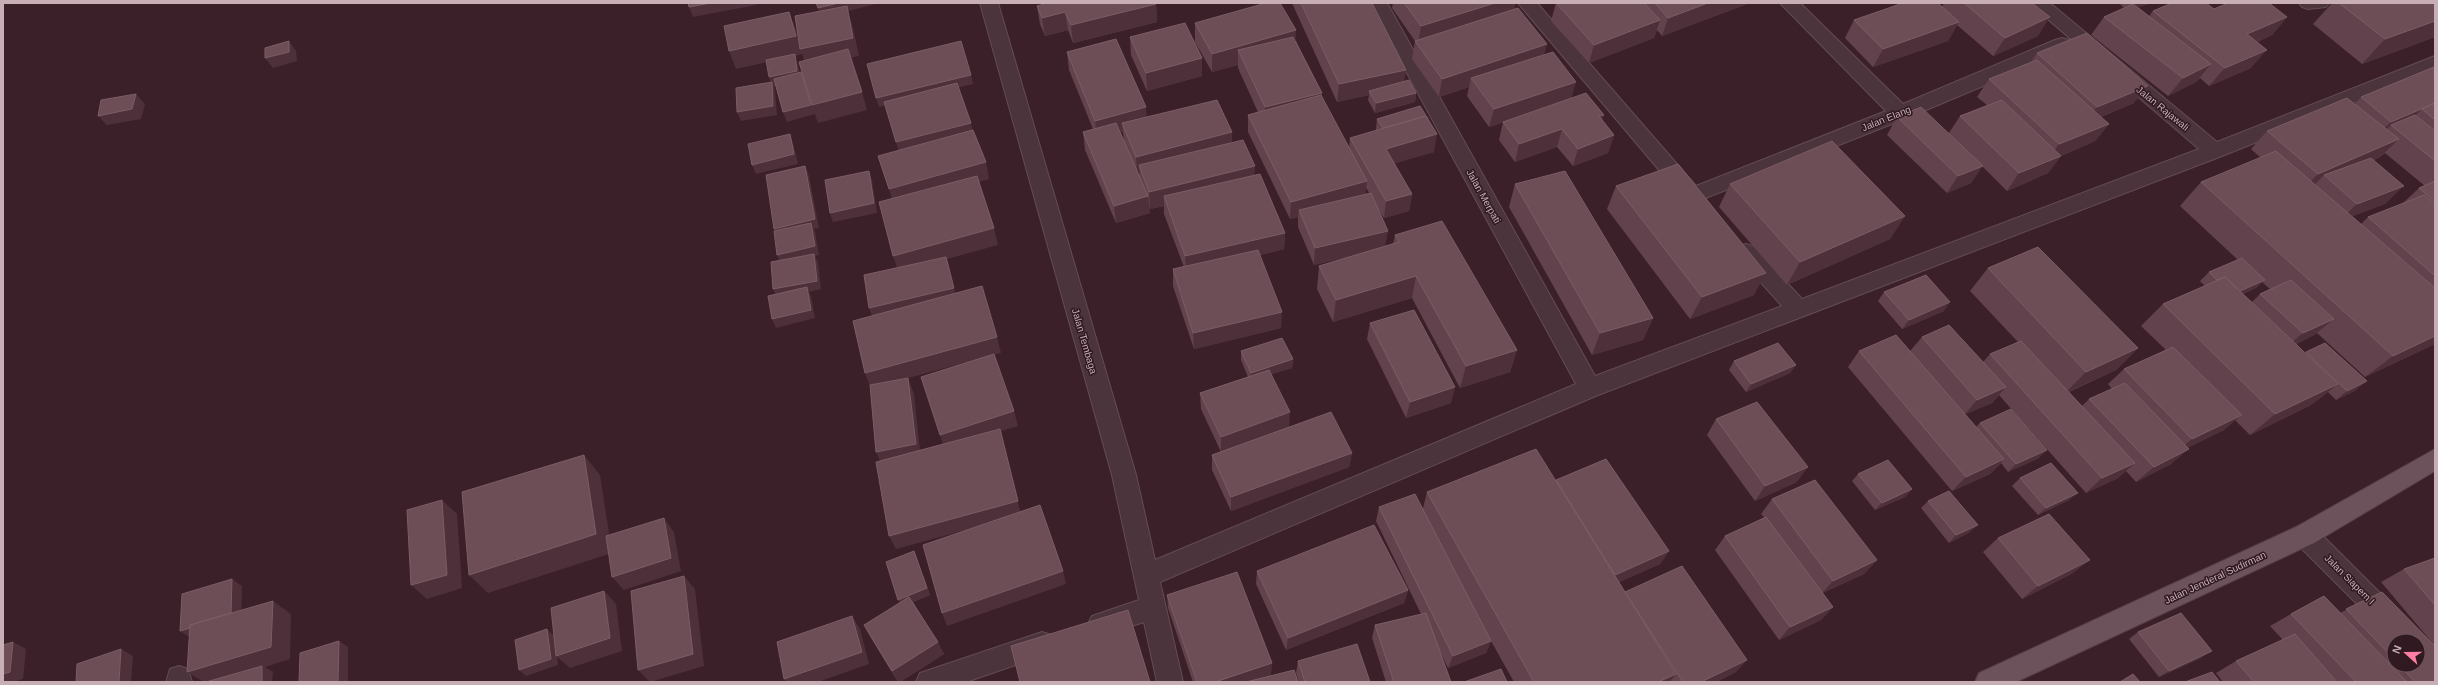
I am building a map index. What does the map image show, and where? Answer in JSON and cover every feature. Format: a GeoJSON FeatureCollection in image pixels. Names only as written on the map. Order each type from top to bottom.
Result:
{"type":"FeatureCollection","features":[{"type":"Feature","properties":{"kind":"main road","name":"Jalan Jenderal Sudirman"},"geometry":{"type":"LineString","coordinates":[[1988,682],[2305,535],[2435,459]]}},
{"type":"Feature","properties":{"kind":"street","name":"Jalan Tembaga"},"geometry":{"type":"LineString","coordinates":[[989,3],[1124,475],[1170,682]]}},
{"type":"Feature","properties":{"kind":"street","name":"Jalan Merpati"},"geometry":{"type":"LineString","coordinates":[[1378,3],[1590,388]]}},
{"type":"Feature","properties":{"kind":"street"},"geometry":{"type":"LineString","coordinates":[[1527,3],[1709,212]]}},
{"type":"Feature","properties":{"kind":"street"},"geometry":{"type":"LineString","coordinates":[[1789,3],[1900,113]]}},
{"type":"Feature","properties":{"kind":"street","name":"Jalan Rajawali"},"geometry":{"type":"LineString","coordinates":[[2038,3],[2215,151]]}},
{"type":"Feature","properties":{"kind":"street"},"geometry":{"type":"LineString","coordinates":[[2308,3],[2320,3]]}},
{"type":"Feature","properties":{"kind":"street","name":"Jalan Elang"},"geometry":{"type":"LineString","coordinates":[[1693,195],[1900,113],[2078,38]]}},
{"type":"Feature","properties":{"kind":"street"},"geometry":{"type":"LineString","coordinates":[[1146,576],[1590,388],[1800,310],[2215,151],[2435,63]]}},
{"type":"Feature","properties":{"kind":"street"},"geometry":{"type":"LineString","coordinates":[[1736,241],[1800,310]]}},
{"type":"Feature","properties":{"kind":"street","name":"Jalan Siapem I"},"geometry":{"type":"LineString","coordinates":[[2305,535],[2404,633]]}},
{"type":"Feature","properties":{"kind":"street"},"geometry":{"type":"LineString","coordinates":[[929,682],[1153,606]]}},
{"type":"Feature","properties":{"kind":"building"},"geometry":{"type":"Polygon","coordinates":[[[688,3],[711,3],[689,7],[688,3]]]}},
{"type":"Feature","properties":{"kind":"building"},"geometry":{"type":"Polygon","coordinates":[[[816,3],[839,3],[818,8],[816,3]]]}},
{"type":"Feature","properties":{"kind":"building"},"geometry":{"type":"Polygon","coordinates":[[[1048,3],[1156,4],[1071,25],[1065,12],[1042,18],[1037,6],[1048,3]]]}},
{"type":"Feature","properties":{"kind":"building"},"geometry":{"type":"Polygon","coordinates":[[[1266,3],[1280,3],[1296,30],[1212,54],[1195,23],[1266,3]]]}},
{"type":"Feature","properties":{"kind":"building"},"geometry":{"type":"Polygon","coordinates":[[[1301,3],[1372,3],[1406,70],[1339,84],[1301,3]]]}},
{"type":"Feature","properties":{"kind":"building"},"geometry":{"type":"Polygon","coordinates":[[[1404,3],[1495,3],[1421,26],[1404,3]]]}},
{"type":"Feature","properties":{"kind":"building"},"geometry":{"type":"Polygon","coordinates":[[[1556,3],[1644,3],[1660,20],[1594,45],[1556,3]]]}},
{"type":"Feature","properties":{"kind":"building"},"geometry":{"type":"Polygon","coordinates":[[[1655,3],[1708,3],[1668,18],[1655,3]]]}},
{"type":"Feature","properties":{"kind":"building"},"geometry":{"type":"Polygon","coordinates":[[[1903,3],[1938,3],[1959,22],[1883,49],[1854,20],[1903,3]]]}},
{"type":"Feature","properties":{"kind":"building"},"geometry":{"type":"Polygon","coordinates":[[[1964,3],[2032,3],[2050,17],[2005,38],[1964,3]]]}},
{"type":"Feature","properties":{"kind":"building"},"geometry":{"type":"Polygon","coordinates":[[[2172,3],[2206,3],[2214,9],[2228,3],[2269,3],[2287,17],[2247,34],[2267,50],[2225,68],[2153,11],[2172,3]]]}},
{"type":"Feature","properties":{"kind":"building"},"geometry":{"type":"Polygon","coordinates":[[[2339,3],[2435,3],[2435,21],[2385,39],[2339,3]]]}},
{"type":"Feature","properties":{"kind":"building"},"geometry":{"type":"Polygon","coordinates":[[[2133,4],[2211,64],[2183,78],[2104,17],[2133,4]]]}},
{"type":"Feature","properties":{"kind":"building"},"geometry":{"type":"Polygon","coordinates":[[[847,6],[853,38],[800,49],[795,16],[847,6]]]}},
{"type":"Feature","properties":{"kind":"building"},"geometry":{"type":"Polygon","coordinates":[[[1518,8],[1547,44],[1442,79],[1415,41],[1518,8]]]}},
{"type":"Feature","properties":{"kind":"building"},"geometry":{"type":"Polygon","coordinates":[[[789,12],[796,36],[729,51],[724,26],[789,12]]]}},
{"type":"Feature","properties":{"kind":"building"},"geometry":{"type":"Polygon","coordinates":[[[1185,23],[1202,58],[1146,73],[1130,37],[1185,23]]]}},
{"type":"Feature","properties":{"kind":"building"},"geometry":{"type":"Polygon","coordinates":[[[2087,33],[2148,86],[2097,107],[2037,53],[2087,33]]]}},
{"type":"Feature","properties":{"kind":"building"},"geometry":{"type":"Polygon","coordinates":[[[1293,37],[1322,93],[1265,107],[1238,50],[1293,37]]]}},
{"type":"Feature","properties":{"kind":"building"},"geometry":{"type":"Polygon","coordinates":[[[1116,39],[1146,107],[1095,121],[1067,52],[1116,39]]]}},
{"type":"Feature","properties":{"kind":"building"},"geometry":{"type":"Polygon","coordinates":[[[289,41],[289,52],[265,58],[265,48],[289,41]]]}},
{"type":"Feature","properties":{"kind":"building"},"geometry":{"type":"Polygon","coordinates":[[[961,41],[971,75],[876,98],[867,64],[961,41]]]}},
{"type":"Feature","properties":{"kind":"building"},"geometry":{"type":"Polygon","coordinates":[[[848,49],[862,92],[812,105],[799,62],[848,49]]]}},
{"type":"Feature","properties":{"kind":"building"},"geometry":{"type":"Polygon","coordinates":[[[1553,52],[1576,82],[1494,109],[1471,78],[1553,52]]]}},
{"type":"Feature","properties":{"kind":"building"},"geometry":{"type":"Polygon","coordinates":[[[795,54],[797,71],[769,77],[766,60],[795,54]]]}},
{"type":"Feature","properties":{"kind":"building"},"geometry":{"type":"Polygon","coordinates":[[[2037,60],[2109,124],[2059,144],[1989,79],[2037,60]]]}},
{"type":"Feature","properties":{"kind":"building"},"geometry":{"type":"Polygon","coordinates":[[[2434,67],[2435,103],[2391,122],[2361,97],[2434,67]]]}},
{"type":"Feature","properties":{"kind":"building"},"geometry":{"type":"Polygon","coordinates":[[[801,72],[811,105],[783,112],[774,79],[801,72]]]}},
{"type":"Feature","properties":{"kind":"building"},"geometry":{"type":"Polygon","coordinates":[[[1409,80],[1416,93],[1376,103],[1369,91],[1409,80]]]}},
{"type":"Feature","properties":{"kind":"building"},"geometry":{"type":"Polygon","coordinates":[[[772,82],[773,106],[737,112],[736,88],[772,82]]]}},
{"type":"Feature","properties":{"kind":"building"},"geometry":{"type":"Polygon","coordinates":[[[957,83],[971,123],[896,142],[884,102],[957,83]]]}},
{"type":"Feature","properties":{"kind":"building"},"geometry":{"type":"Polygon","coordinates":[[[1586,93],[1604,115],[1599,116],[1614,135],[1578,149],[1562,129],[1519,144],[1503,122],[1586,93]]]}},
{"type":"Feature","properties":{"kind":"building"},"geometry":{"type":"Polygon","coordinates":[[[136,94],[132,109],[98,116],[101,100],[136,94]]]}},
{"type":"Feature","properties":{"kind":"building"},"geometry":{"type":"Polygon","coordinates":[[[1321,95],[1367,181],[1291,202],[1248,115],[1321,95]]]}},
{"type":"Feature","properties":{"kind":"building"},"geometry":{"type":"Polygon","coordinates":[[[2347,98],[2399,139],[2318,174],[2267,131],[2347,98]]]}},
{"type":"Feature","properties":{"kind":"building"},"geometry":{"type":"Polygon","coordinates":[[[1217,100],[1232,132],[1136,157],[1122,123],[1217,100]]]}},
{"type":"Feature","properties":{"kind":"building"},"geometry":{"type":"Polygon","coordinates":[[[2002,100],[2061,156],[2019,173],[1960,116],[2002,100]]]}},
{"type":"Feature","properties":{"kind":"building"},"geometry":{"type":"Polygon","coordinates":[[[2435,103],[2435,120],[2422,109],[2435,103]]]}},
{"type":"Feature","properties":{"kind":"building"},"geometry":{"type":"Polygon","coordinates":[[[1420,106],[1428,119],[1426,116],[1383,128],[1377,119],[1420,106]]]}},
{"type":"Feature","properties":{"kind":"building"},"geometry":{"type":"Polygon","coordinates":[[[1921,107],[1983,166],[1958,176],[1897,117],[1921,107]]]}},
{"type":"Feature","properties":{"kind":"building"},"geometry":{"type":"Polygon","coordinates":[[[2415,115],[2435,131],[2435,161],[2391,125],[2415,115]]]}},
{"type":"Feature","properties":{"kind":"building"},"geometry":{"type":"Polygon","coordinates":[[[1426,116],[1437,134],[1386,149],[1412,194],[1386,201],[1350,138],[1426,116]]]}},
{"type":"Feature","properties":{"kind":"building"},"geometry":{"type":"Polygon","coordinates":[[[1116,123],[1148,196],[1114,206],[1083,132],[1116,123]]]}},
{"type":"Feature","properties":{"kind":"building"},"geometry":{"type":"Polygon","coordinates":[[[973,130],[986,162],[889,189],[878,156],[973,130]]]}},
{"type":"Feature","properties":{"kind":"building"},"geometry":{"type":"Polygon","coordinates":[[[790,134],[794,154],[752,165],[748,144],[790,134]]]}},
{"type":"Feature","properties":{"kind":"building"},"geometry":{"type":"Polygon","coordinates":[[[1243,140],[1255,166],[1149,192],[1139,165],[1243,140]]]}},
{"type":"Feature","properties":{"kind":"building"},"geometry":{"type":"Polygon","coordinates":[[[1832,141],[1905,216],[1800,262],[1730,184],[1832,141]]]}},
{"type":"Feature","properties":{"kind":"building"},"geometry":{"type":"Polygon","coordinates":[[[2276,151],[2435,288],[2435,336],[2393,356],[2201,182],[2276,151]]]}},
{"type":"Feature","properties":{"kind":"building"},"geometry":{"type":"Polygon","coordinates":[[[2371,158],[2404,186],[2357,204],[2324,175],[2371,158]]]}},
{"type":"Feature","properties":{"kind":"building"},"geometry":{"type":"Polygon","coordinates":[[[1678,164],[1766,273],[1702,297],[1616,186],[1678,164]]]}},
{"type":"Feature","properties":{"kind":"building"},"geometry":{"type":"Polygon","coordinates":[[[805,166],[815,219],[774,229],[766,175],[805,166]]]}},
{"type":"Feature","properties":{"kind":"building"},"geometry":{"type":"Polygon","coordinates":[[[869,171],[874,203],[830,213],[825,180],[869,171]]]}},
{"type":"Feature","properties":{"kind":"building"},"geometry":{"type":"Polygon","coordinates":[[[1565,171],[1653,318],[1600,333],[1515,184],[1565,171]]]}},
{"type":"Feature","properties":{"kind":"building"},"geometry":{"type":"Polygon","coordinates":[[[1260,174],[1285,233],[1185,256],[1164,196],[1260,174]]]}},
{"type":"Feature","properties":{"kind":"building"},"geometry":{"type":"Polygon","coordinates":[[[977,176],[994,228],[893,256],[879,202],[977,176]]]}},
{"type":"Feature","properties":{"kind":"building"},"geometry":{"type":"Polygon","coordinates":[[[2435,181],[2435,202],[2419,188],[2435,181]]]}},
{"type":"Feature","properties":{"kind":"building"},"geometry":{"type":"Polygon","coordinates":[[[1371,193],[1388,231],[1315,248],[1299,210],[1371,193]]]}},
{"type":"Feature","properties":{"kind":"building"},"geometry":{"type":"Polygon","coordinates":[[[2424,195],[2435,204],[2435,276],[2368,217],[2424,195]]]}},
{"type":"Feature","properties":{"kind":"building"},"geometry":{"type":"Polygon","coordinates":[[[1442,221],[1517,350],[1466,366],[1416,276],[1336,300],[1319,266],[1399,242],[1395,235],[1442,221]]]}},
{"type":"Feature","properties":{"kind":"building"},"geometry":{"type":"Polygon","coordinates":[[[811,223],[815,246],[777,255],[774,231],[811,223]]]}},
{"type":"Feature","properties":{"kind":"building"},"geometry":{"type":"Polygon","coordinates":[[[2038,247],[2138,348],[2086,372],[1988,268],[2038,247]]]}},
{"type":"Feature","properties":{"kind":"building"},"geometry":{"type":"Polygon","coordinates":[[[1258,250],[1282,312],[1193,333],[1173,269],[1258,250]]]}},
{"type":"Feature","properties":{"kind":"building"},"geometry":{"type":"Polygon","coordinates":[[[814,254],[817,281],[773,289],[771,262],[814,254]]]}},
{"type":"Feature","properties":{"kind":"building"},"geometry":{"type":"Polygon","coordinates":[[[946,257],[954,288],[869,308],[864,275],[946,257]]]}},
{"type":"Feature","properties":{"kind":"building"},"geometry":{"type":"Polygon","coordinates":[[[2242,258],[2265,280],[2240,291],[2225,277],[2217,280],[2209,272],[2242,258]]]}},
{"type":"Feature","properties":{"kind":"building"},"geometry":{"type":"Polygon","coordinates":[[[1926,275],[1950,302],[1909,320],[1884,292],[1926,275]]]}},
{"type":"Feature","properties":{"kind":"building"},"geometry":{"type":"Polygon","coordinates":[[[2225,277],[2338,384],[2275,414],[2163,304],[2225,277]]]}},
{"type":"Feature","properties":{"kind":"building"},"geometry":{"type":"Polygon","coordinates":[[[2291,280],[2334,319],[2303,333],[2260,294],[2291,280]]]}},
{"type":"Feature","properties":{"kind":"building"},"geometry":{"type":"Polygon","coordinates":[[[982,286],[997,337],[865,373],[853,321],[982,286]]]}},
{"type":"Feature","properties":{"kind":"building"},"geometry":{"type":"Polygon","coordinates":[[[807,287],[811,310],[772,319],[768,296],[807,287]]]}},
{"type":"Feature","properties":{"kind":"building"},"geometry":{"type":"Polygon","coordinates":[[[1414,310],[1455,387],[1410,402],[1370,323],[1414,310]]]}},
{"type":"Feature","properties":{"kind":"building"},"geometry":{"type":"Polygon","coordinates":[[[1949,325],[2006,387],[1977,400],[1922,337],[1949,325]]]}},
{"type":"Feature","properties":{"kind":"building"},"geometry":{"type":"Polygon","coordinates":[[[1896,335],[2004,459],[1966,477],[1859,351],[1896,335]]]}},
{"type":"Feature","properties":{"kind":"building"},"geometry":{"type":"Polygon","coordinates":[[[1282,338],[1293,359],[1251,373],[1241,351],[1282,338]]]}},
{"type":"Feature","properties":{"kind":"building"},"geometry":{"type":"Polygon","coordinates":[[[2021,341],[2135,463],[2102,478],[1990,354],[2021,341]]]}},
{"type":"Feature","properties":{"kind":"building"},"geometry":{"type":"Polygon","coordinates":[[[1778,343],[1796,365],[1751,384],[1734,361],[1778,343]]]}},
{"type":"Feature","properties":{"kind":"building"},"geometry":{"type":"Polygon","coordinates":[[[2325,343],[2367,381],[2347,391],[2306,352],[2325,343]]]}},
{"type":"Feature","properties":{"kind":"building"},"geometry":{"type":"Polygon","coordinates":[[[2173,347],[2242,415],[2192,439],[2124,369],[2173,347]]]}},
{"type":"Feature","properties":{"kind":"building"},"geometry":{"type":"Polygon","coordinates":[[[994,354],[1014,411],[940,435],[921,377],[994,354]]]}},
{"type":"Feature","properties":{"kind":"building"},"geometry":{"type":"Polygon","coordinates":[[[1269,370],[1290,412],[1221,437],[1200,393],[1269,370]]]}},
{"type":"Feature","properties":{"kind":"building"},"geometry":{"type":"Polygon","coordinates":[[[908,378],[916,444],[876,452],[870,385],[908,378]]]}},
{"type":"Feature","properties":{"kind":"building"},"geometry":{"type":"Polygon","coordinates":[[[2125,383],[2189,449],[2154,467],[2089,399],[2125,383]]]}},
{"type":"Feature","properties":{"kind":"building"},"geometry":{"type":"Polygon","coordinates":[[[1757,402],[1808,467],[1765,486],[1716,419],[1757,402]]]}},
{"type":"Feature","properties":{"kind":"building"},"geometry":{"type":"Polygon","coordinates":[[[2011,409],[2047,450],[2016,464],[1980,423],[2011,409]]]}},
{"type":"Feature","properties":{"kind":"building"},"geometry":{"type":"Polygon","coordinates":[[[1331,412],[1352,453],[1231,497],[1212,455],[1331,412]]]}},
{"type":"Feature","properties":{"kind":"building"},"geometry":{"type":"Polygon","coordinates":[[[1000,429],[1018,501],[889,536],[876,462],[1000,429]]]}},
{"type":"Feature","properties":{"kind":"building"},"geometry":{"type":"Polygon","coordinates":[[[1536,449],[1676,674],[1658,682],[1534,682],[1427,492],[1536,449]]]}},
{"type":"Feature","properties":{"kind":"building"},"geometry":{"type":"Polygon","coordinates":[[[584,455],[596,534],[469,575],[462,492],[584,455]]]}},
{"type":"Feature","properties":{"kind":"building"},"geometry":{"type":"Polygon","coordinates":[[[1606,459],[1669,551],[1615,575],[1556,480],[1606,459]]]}},
{"type":"Feature","properties":{"kind":"building"},"geometry":{"type":"Polygon","coordinates":[[[1888,460],[1912,489],[1882,503],[1858,474],[1888,460]]]}},
{"type":"Feature","properties":{"kind":"building"},"geometry":{"type":"Polygon","coordinates":[[[2051,463],[2078,493],[2046,508],[2020,478],[2051,463]]]}},
{"type":"Feature","properties":{"kind":"building"},"geometry":{"type":"Polygon","coordinates":[[[1815,480],[1877,560],[1833,581],[1772,499],[1815,480]]]}},
{"type":"Feature","properties":{"kind":"building"},"geometry":{"type":"Polygon","coordinates":[[[1949,491],[1978,525],[1956,535],[1928,501],[1949,491]]]}},
{"type":"Feature","properties":{"kind":"building"},"geometry":{"type":"Polygon","coordinates":[[[1415,494],[1491,641],[1453,656],[1379,507],[1415,494]]]}},
{"type":"Feature","properties":{"kind":"building"},"geometry":{"type":"Polygon","coordinates":[[[442,500],[447,575],[411,585],[407,510],[442,500]]]}},
{"type":"Feature","properties":{"kind":"building"},"geometry":{"type":"Polygon","coordinates":[[[1040,505],[1063,571],[942,613],[923,545],[1040,505]]]}},
{"type":"Feature","properties":{"kind":"building"},"geometry":{"type":"Polygon","coordinates":[[[2049,514],[2090,560],[2038,586],[1998,538],[2049,514]]]}},
{"type":"Feature","properties":{"kind":"building"},"geometry":{"type":"Polygon","coordinates":[[[1766,517],[1833,607],[1790,627],[1725,536],[1766,517]]]}},
{"type":"Feature","properties":{"kind":"building"},"geometry":{"type":"Polygon","coordinates":[[[664,518],[671,558],[612,577],[606,536],[664,518]]]}},
{"type":"Feature","properties":{"kind":"building"},"geometry":{"type":"Polygon","coordinates":[[[1374,525],[1408,590],[1288,638],[1257,571],[1374,525]]]}},
{"type":"Feature","properties":{"kind":"building"},"geometry":{"type":"Polygon","coordinates":[[[914,551],[927,588],[898,600],[886,562],[914,551]]]}},
{"type":"Feature","properties":{"kind":"building"},"geometry":{"type":"Polygon","coordinates":[[[2435,558],[2435,605],[2404,569],[2435,558]]]}},
{"type":"Feature","properties":{"kind":"building"},"geometry":{"type":"Polygon","coordinates":[[[1682,566],[1747,660],[1701,682],[1683,682],[1625,592],[1682,566]]]}},
{"type":"Feature","properties":{"kind":"building"},"geometry":{"type":"Polygon","coordinates":[[[1237,572],[1272,663],[1215,682],[1197,682],[1167,595],[1237,572]]]}},
{"type":"Feature","properties":{"kind":"building"},"geometry":{"type":"Polygon","coordinates":[[[684,576],[693,654],[638,670],[631,591],[684,576]]]}},
{"type":"Feature","properties":{"kind":"building"},"geometry":{"type":"Polygon","coordinates":[[[232,579],[231,613],[190,625],[190,628],[180,631],[182,594],[232,579]]]}},
{"type":"Feature","properties":{"kind":"building"},"geometry":{"type":"Polygon","coordinates":[[[604,591],[610,638],[556,656],[551,608],[604,591]]]}},
{"type":"Feature","properties":{"kind":"building"},"geometry":{"type":"Polygon","coordinates":[[[2382,592],[2422,633],[2386,633],[2386,651],[2346,609],[2382,592]]]}},
{"type":"Feature","properties":{"kind":"building"},"geometry":{"type":"Polygon","coordinates":[[[2324,596],[2386,660],[2386,673],[2398,673],[2407,682],[2356,682],[2291,614],[2324,596]]]}},
{"type":"Feature","properties":{"kind":"building"},"geometry":{"type":"Polygon","coordinates":[[[909,597],[938,642],[892,671],[864,625],[909,597]]]}},
{"type":"Feature","properties":{"kind":"building"},"geometry":{"type":"Polygon","coordinates":[[[273,601],[271,647],[187,672],[190,625],[273,601]]]}},
{"type":"Feature","properties":{"kind":"building"},"geometry":{"type":"Polygon","coordinates":[[[1128,610],[1150,682],[1020,682],[1011,646],[1128,610]]]}},
{"type":"Feature","properties":{"kind":"building"},"geometry":{"type":"Polygon","coordinates":[[[1426,613],[1451,682],[1394,682],[1375,625],[1426,613]]]}},
{"type":"Feature","properties":{"kind":"building"},"geometry":{"type":"Polygon","coordinates":[[[2181,613],[2212,651],[2169,671],[2138,632],[2181,613]]]}},
{"type":"Feature","properties":{"kind":"building"},"geometry":{"type":"Polygon","coordinates":[[[852,616],[862,652],[784,679],[777,642],[852,616]]]}},
{"type":"Feature","properties":{"kind":"building"},"geometry":{"type":"Polygon","coordinates":[[[547,629],[551,659],[519,670],[515,640],[547,629]]]}},
{"type":"Feature","properties":{"kind":"building"},"geometry":{"type":"Polygon","coordinates":[[[2295,634],[2337,682],[2254,682],[2236,661],[2295,634]]]}},
{"type":"Feature","properties":{"kind":"building"},"geometry":{"type":"Polygon","coordinates":[[[2426,637],[2435,646],[2435,682],[2415,682],[2407,673],[2426,673],[2426,637]]]}},
{"type":"Feature","properties":{"kind":"building"},"geometry":{"type":"Polygon","coordinates":[[[339,641],[338,682],[299,682],[300,653],[339,641]]]}},
{"type":"Feature","properties":{"kind":"building"},"geometry":{"type":"Polygon","coordinates":[[[13,642],[10,672],[3,674],[3,645],[13,642]]]}},
{"type":"Feature","properties":{"kind":"building"},"geometry":{"type":"Polygon","coordinates":[[[1357,644],[1370,682],[1305,682],[1298,661],[1357,644]]]}},
{"type":"Feature","properties":{"kind":"building"},"geometry":{"type":"Polygon","coordinates":[[[121,649],[119,682],[76,682],[77,664],[121,649]]]}},
{"type":"Feature","properties":{"kind":"building"},"geometry":{"type":"Polygon","coordinates":[[[262,666],[262,682],[206,682],[262,666]]]}},
{"type":"Feature","properties":{"kind":"building"},"geometry":{"type":"Polygon","coordinates":[[[1501,669],[1507,682],[1464,682],[1501,669]]]}},
{"type":"Feature","properties":{"kind":"building"},"geometry":{"type":"Polygon","coordinates":[[[1294,670],[1298,682],[1246,682],[1294,670]]]}},
{"type":"Feature","properties":{"kind":"building"},"geometry":{"type":"Polygon","coordinates":[[[2212,672],[2220,682],[2185,682],[2212,672]]]}},
{"type":"Feature","properties":{"kind":"building"},"geometry":{"type":"Polygon","coordinates":[[[2133,674],[2140,682],[2120,682],[2133,674]]]}}]}
